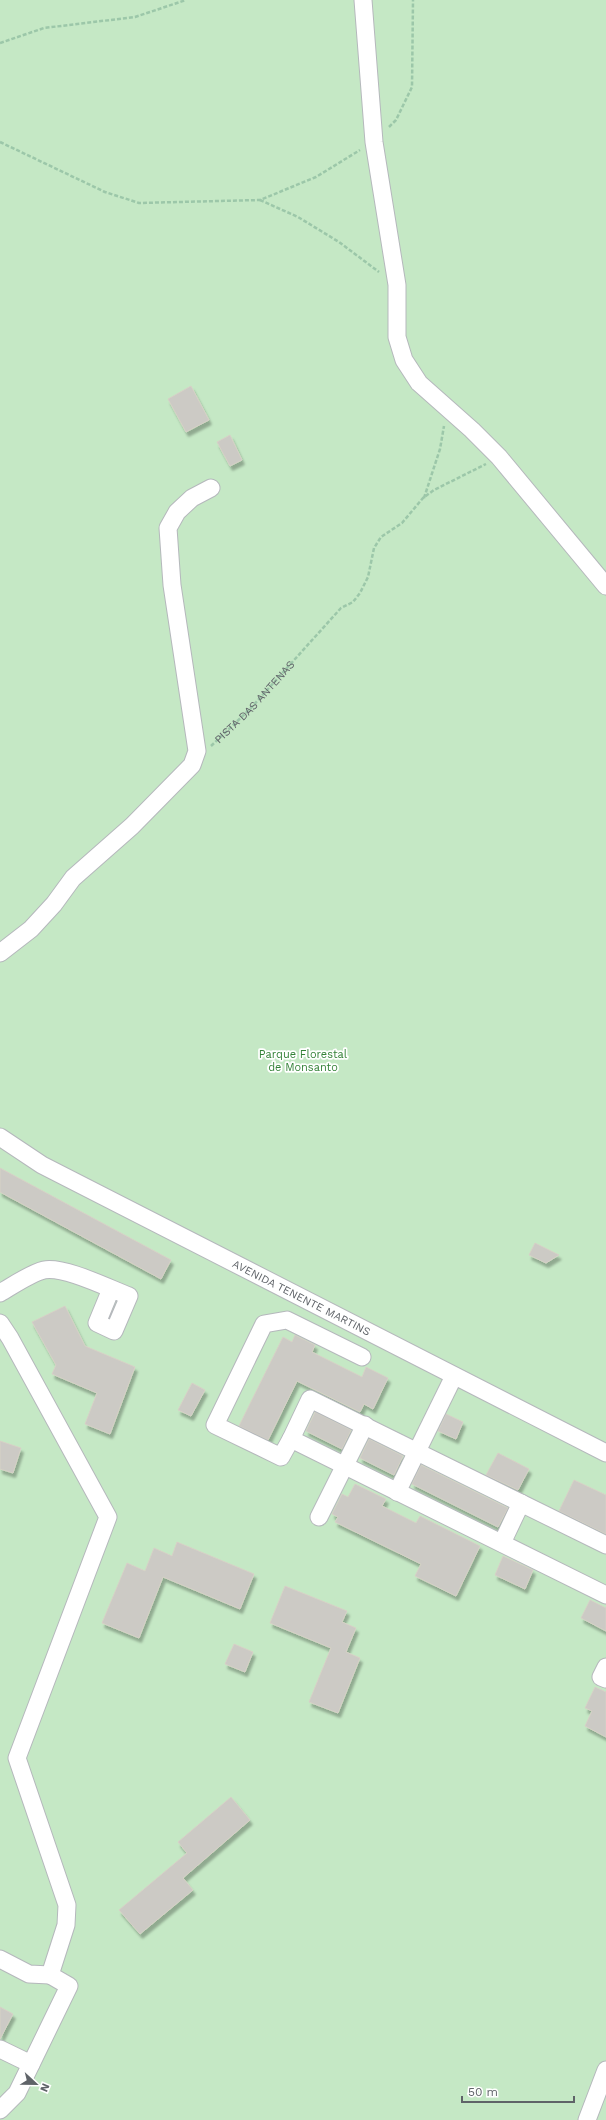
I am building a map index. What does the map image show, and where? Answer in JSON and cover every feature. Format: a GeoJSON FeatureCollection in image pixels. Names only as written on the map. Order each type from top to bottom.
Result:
{"type":"FeatureCollection","features":[{"type":"Feature","properties":{"kind":"street"},"geometry":{"type":"LineString","coordinates":[[363,0],[374,142],[397,285],[397,337],[404,360],[418,383],[472,430],[499,457],[606,586]]}},
{"type":"Feature","properties":{"kind":"street"},"geometry":{"type":"LineString","coordinates":[[0,953],[31,929],[54,904],[73,878],[132,826],[192,765],[197,751],[172,585],[168,528],[177,512],[192,498],[211,488]]}},
{"type":"Feature","properties":{"kind":"street","name":"AVENIDA TENENTE MARTINS"},"geometry":{"type":"LineString","coordinates":[[0,1137],[42,1165],[606,1453]]}},
{"type":"Feature","properties":{"kind":"street"},"geometry":{"type":"LineString","coordinates":[[0,1292],[43,1270],[59,1269],[111,1289]]}},
{"type":"Feature","properties":{"kind":"street"},"geometry":{"type":"LineString","coordinates":[[362,1358],[287,1320],[264,1324],[215,1425],[282,1457],[310,1399],[606,1545]]}},
{"type":"Feature","properties":{"kind":"street"},"geometry":{"type":"LineString","coordinates":[[0,1323],[14,1345],[108,1517],[17,1758],[67,1905],[66,1925],[50,1975]]}},
{"type":"Feature","properties":{"kind":"street"},"geometry":{"type":"LineString","coordinates":[[397,1492],[454,1376]]}},
{"type":"Feature","properties":{"kind":"street"},"geometry":{"type":"LineString","coordinates":[[319,1517],[365,1425]]}},
{"type":"Feature","properties":{"kind":"street"},"geometry":{"type":"LineString","coordinates":[[291,1439],[502,1543],[604,1590]]}},
{"type":"Feature","properties":{"kind":"street"},"geometry":{"type":"LineString","coordinates":[[502,1543],[522,1503]]}},
{"type":"Feature","properties":{"kind":"street"},"geometry":{"type":"LineString","coordinates":[[606,1667],[601,1677],[606,1679]]}},
{"type":"Feature","properties":{"kind":"street"},"geometry":{"type":"LineString","coordinates":[[0,1959],[29,1974],[50,1975],[69,1986],[17,2093],[0,2110]]}},
{"type":"Feature","properties":{"kind":"street"},"geometry":{"type":"LineString","coordinates":[[0,2049],[31,2064]]}},
{"type":"Feature","properties":{"kind":"street"},"geometry":{"type":"LineString","coordinates":[[587,2120],[606,2070]]}},
{"type":"Feature","properties":{"kind":"path"},"geometry":{"type":"LineString","coordinates":[[0,43],[44,28],[135,17],[186,0]]}},
{"type":"Feature","properties":{"kind":"path"},"geometry":{"type":"LineString","coordinates":[[0,142],[105,192],[139,203],[260,200],[316,177],[374,142],[396,120],[412,87],[413,0]]}},
{"type":"Feature","properties":{"kind":"path"},"geometry":{"type":"LineString","coordinates":[[260,200],[298,217],[339,242],[397,285]]}},
{"type":"Feature","properties":{"kind":"path"},"geometry":{"type":"LineString","coordinates":[[424,498],[436,463],[440,449],[442,431],[449,411]]}},
{"type":"Feature","properties":{"kind":"path","name":"PISTA DAS ANTENAS"},"geometry":{"type":"LineString","coordinates":[[192,765],[250,708],[341,608],[353,602],[360,594],[368,577],[376,542],[386,533],[402,523],[424,498],[434,490],[464,477],[499,457]]}},
{"type":"Feature","properties":{"kind":"green space","name":"Parque Florestal de Monsanto"},"geometry":{"type":"Polygon","coordinates":[[[0,0],[606,0],[606,2120],[0,2120],[0,0]]]}},
{"type":"Feature","properties":{"kind":"building"},"geometry":{"type":"Polygon","coordinates":[[[191,386],[209,420],[186,432],[168,399],[191,386]]]}},
{"type":"Feature","properties":{"kind":"building"},"geometry":{"type":"Polygon","coordinates":[[[230,435],[242,460],[230,466],[217,442],[230,435]]]}},
{"type":"Feature","properties":{"kind":"building"},"geometry":{"type":"Polygon","coordinates":[[[0,1168],[171,1260],[161,1279],[0,1192],[0,1168]]]}},
{"type":"Feature","properties":{"kind":"building"},"geometry":{"type":"Polygon","coordinates":[[[535,1243],[559,1255],[546,1263],[529,1255],[535,1243]]]}},
{"type":"Feature","properties":{"kind":"building"},"geometry":{"type":"Polygon","coordinates":[[[65,1306],[85,1346],[135,1367],[110,1434],[85,1424],[97,1393],[52,1374],[56,1365],[32,1322],[65,1306]]]}},
{"type":"Feature","properties":{"kind":"building"},"geometry":{"type":"Polygon","coordinates":[[[295,1335],[315,1345],[312,1352],[362,1377],[366,1367],[388,1378],[373,1409],[364,1404],[360,1412],[297,1381],[268,1440],[239,1426],[283,1337],[292,1342],[295,1335]]]}},
{"type":"Feature","properties":{"kind":"building"},"geometry":{"type":"Polygon","coordinates":[[[192,1383],[205,1390],[191,1416],[178,1410],[192,1383]]]}},
{"type":"Feature","properties":{"kind":"building"},"geometry":{"type":"Polygon","coordinates":[[[315,1412],[351,1430],[342,1449],[306,1431],[315,1412]]]}},
{"type":"Feature","properties":{"kind":"building"},"geometry":{"type":"Polygon","coordinates":[[[446,1414],[463,1422],[456,1439],[438,1431],[446,1414]]]}},
{"type":"Feature","properties":{"kind":"building"},"geometry":{"type":"Polygon","coordinates":[[[369,1439],[403,1456],[394,1475],[360,1458],[369,1439]]]}},
{"type":"Feature","properties":{"kind":"building"},"geometry":{"type":"Polygon","coordinates":[[[0,1441],[21,1448],[13,1473],[0,1469],[0,1441]]]}},
{"type":"Feature","properties":{"kind":"building"},"geometry":{"type":"Polygon","coordinates":[[[498,1453],[529,1469],[518,1490],[486,1475],[498,1453]]]}},
{"type":"Feature","properties":{"kind":"building"},"geometry":{"type":"Polygon","coordinates":[[[421,1465],[508,1508],[498,1527],[412,1484],[421,1465]]]}},
{"type":"Feature","properties":{"kind":"building"},"geometry":{"type":"Polygon","coordinates":[[[574,1480],[606,1495],[606,1534],[559,1511],[574,1480]]]}},
{"type":"Feature","properties":{"kind":"building"},"geometry":{"type":"Polygon","coordinates":[[[355,1484],[386,1499],[382,1506],[416,1523],[420,1516],[480,1546],[456,1596],[415,1576],[421,1564],[335,1522],[338,1517],[332,1514],[342,1494],[348,1497],[355,1484]]]}},
{"type":"Feature","properties":{"kind":"building"},"geometry":{"type":"Polygon","coordinates":[[[177,1542],[254,1574],[240,1609],[163,1577],[139,1638],[102,1623],[127,1563],[145,1571],[154,1548],[172,1556],[177,1542]]]}},
{"type":"Feature","properties":{"kind":"building"},"geometry":{"type":"Polygon","coordinates":[[[503,1556],[533,1570],[525,1589],[495,1575],[503,1556]]]}},
{"type":"Feature","properties":{"kind":"building"},"geometry":{"type":"Polygon","coordinates":[[[285,1586],[347,1611],[342,1622],[356,1628],[346,1652],[360,1658],[338,1713],[309,1702],[331,1648],[270,1623],[285,1586]]]}},
{"type":"Feature","properties":{"kind":"building"},"geometry":{"type":"Polygon","coordinates":[[[590,1600],[606,1608],[606,1631],[581,1618],[590,1600]]]}},
{"type":"Feature","properties":{"kind":"building"},"geometry":{"type":"Polygon","coordinates":[[[234,1644],[253,1652],[245,1672],[225,1664],[234,1644]]]}},
{"type":"Feature","properties":{"kind":"building"},"geometry":{"type":"Polygon","coordinates":[[[595,1687],[606,1692],[606,1737],[585,1726],[592,1711],[585,1708],[595,1687]]]}},
{"type":"Feature","properties":{"kind":"building"},"geometry":{"type":"Polygon","coordinates":[[[231,1797],[250,1820],[183,1878],[193,1890],[140,1934],[119,1910],[187,1853],[178,1842],[231,1797]]]}},
{"type":"Feature","properties":{"kind":"building"},"geometry":{"type":"Polygon","coordinates":[[[0,2007],[13,2014],[0,2039],[0,2007]]]}}]}
